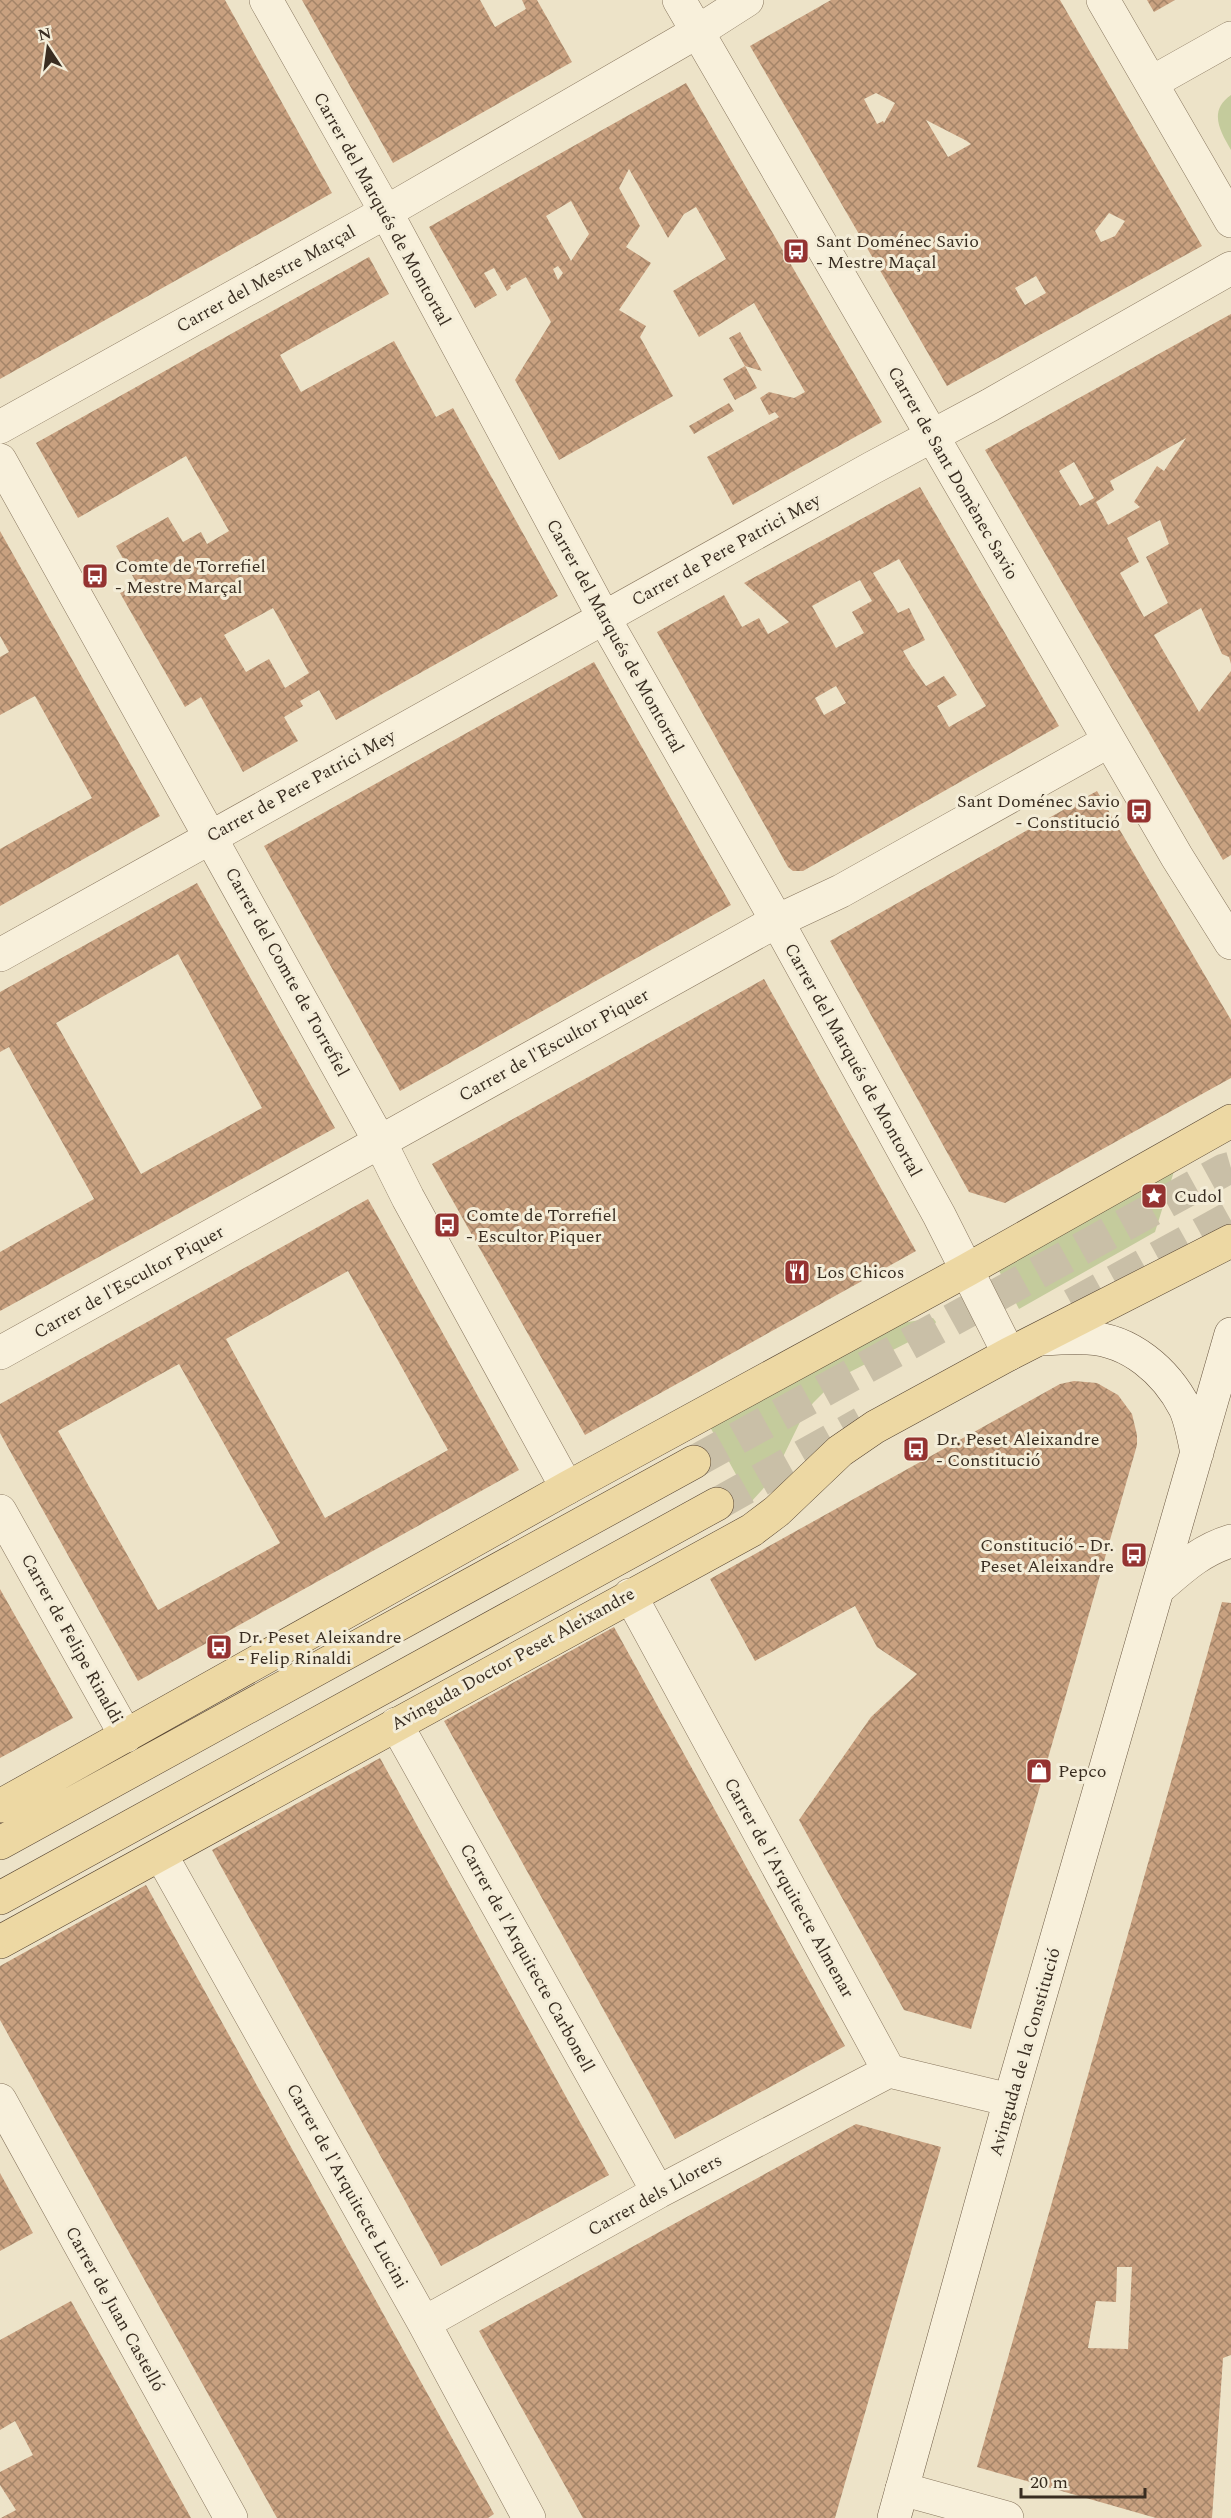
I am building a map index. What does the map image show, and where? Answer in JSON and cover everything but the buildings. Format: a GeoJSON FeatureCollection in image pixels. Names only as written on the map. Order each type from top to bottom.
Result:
{"type":"FeatureCollection","features":[{"type":"Feature","properties":{"kind":"main road"},"geometry":{"type":"LineString","coordinates":[[0,1806],[567,1488],[967,1270],[1231,1121]]}},
{"type":"Feature","properties":{"kind":"main road","name":"Avinguda Doctor Peset Aleixandre"},"geometry":{"type":"LineString","coordinates":[[0,1942],[752,1530],[777,1511],[840,1451],[875,1427],[1009,1354],[1231,1241]]}},
{"type":"Feature","properties":{"kind":"main road"},"geometry":{"type":"LineString","coordinates":[[0,1843],[694,1462]]}},
{"type":"Feature","properties":{"kind":"main road","name":"Avinguda Doctor Peset Aleixandre"},"geometry":{"type":"LineString","coordinates":[[0,1898],[717,1504]]}},
{"type":"Feature","properties":{"kind":"street","name":"Carrer del Marqués de Montortal"},"geometry":{"type":"LineString","coordinates":[[266,0],[386,212],[604,618],[777,921],[967,1270]]}},
{"type":"Feature","properties":{"kind":"street","name":"Carrer de Sant Domènec Savio"},"geometry":{"type":"LineString","coordinates":[[679,0],[931,437],[1177,857],[1231,943]]}},
{"type":"Feature","properties":{"kind":"street","name":"Carrer del Mestre Marçal"},"geometry":{"type":"LineString","coordinates":[[0,427],[386,212],[697,32],[747,0]]}},
{"type":"Feature","properties":{"kind":"street"},"geometry":{"type":"LineString","coordinates":[[1103,0],[1231,220]]}},
{"type":"Feature","properties":{"kind":"street"},"geometry":{"type":"LineString","coordinates":[[1151,83],[1231,38]]}},
{"type":"Feature","properties":{"kind":"street","name":"Carrer de Pere Patrici Mey"},"geometry":{"type":"LineString","coordinates":[[0,955],[1231,268]]}},
{"type":"Feature","properties":{"kind":"street","name":"Carrer del Comte de Torrefiel"},"geometry":{"type":"LineString","coordinates":[[0,460],[212,836],[567,1488]]}},
{"type":"Feature","properties":{"kind":"street","name":"Carrer de l'Escultor Piquer"},"geometry":{"type":"LineString","coordinates":[[0,1353],[777,921],[841,891],[1109,741]]}},
{"type":"Feature","properties":{"kind":"street"},"geometry":{"type":"LineString","coordinates":[[967,1270],[1009,1354]]}},
{"type":"Feature","properties":{"kind":"street","name":"Avinguda de la Constitució"},"geometry":{"type":"LineString","coordinates":[[898,2504],[1010,2100],[1231,1334]]}},
{"type":"Feature","properties":{"kind":"street"},"geometry":{"type":"LineString","coordinates":[[1041,1339],[1090,1338],[1120,1344],[1147,1360],[1169,1384],[1186,1409],[1198,1454]]}},
{"type":"Feature","properties":{"kind":"street","name":"Carrer de Felipe Rinaldi"},"geometry":{"type":"LineString","coordinates":[[0,1511],[126,1736]]}},
{"type":"Feature","properties":{"kind":"street"},"geometry":{"type":"LineString","coordinates":[[1159,1588],[1196,1556],[1214,1546],[1231,1541]]}},
{"type":"Feature","properties":{"kind":"street","name":"Carrer de l'Arquitecte Almenar"},"geometry":{"type":"LineString","coordinates":[[630,1595],[889,2071]]}},
{"type":"Feature","properties":{"kind":"street","name":"Carrer de l'Arquitecte Carbonell"},"geometry":{"type":"LineString","coordinates":[[396,1724],[658,2192]]}},
{"type":"Feature","properties":{"kind":"street","name":"Carrer de l'Arquitecte Lucini"},"geometry":{"type":"LineString","coordinates":[[161,1855],[424,2324],[529,2518]]}},
{"type":"Feature","properties":{"kind":"street"},"geometry":{"type":"LineString","coordinates":[[889,2071],[1010,2100]]}},
{"type":"Feature","properties":{"kind":"street","name":"Carrer dels Llorers"},"geometry":{"type":"LineString","coordinates":[[424,2324],[658,2192],[889,2071]]}},
{"type":"Feature","properties":{"kind":"street","name":"Carrer de Juan Castelló"},"geometry":{"type":"LineString","coordinates":[[0,2100],[231,2518]]}},
{"type":"Feature","properties":{"kind":"street"},"geometry":{"type":"LineString","coordinates":[[898,2504],[1007,2518]]}},
{"type":"Feature","properties":{"kind":"green space"},"geometry":{"type":"Polygon","coordinates":[[[1231,95],[1231,150],[1220,128],[1218,114],[1224,101],[1231,95]]]}},
{"type":"Feature","properties":{"kind":"green space"},"geometry":{"type":"Polygon","coordinates":[[[1176,1165],[1155,1232],[1019,1309],[997,1267],[1176,1165]]]}},
{"type":"Feature","properties":{"kind":"green space"},"geometry":{"type":"Polygon","coordinates":[[[933,1318],[936,1322],[932,1330],[846,1374],[813,1403],[800,1422],[770,1481],[751,1502],[709,1425],[895,1324],[933,1318]]]}},
{"type":"Feature","properties":{"kind":"tunnel"},"geometry":{"type":"LineString","coordinates":[[694,1462],[1231,1168]]}},
{"type":"Feature","properties":{"kind":"tunnel"},"geometry":{"type":"LineString","coordinates":[[1072,1305],[1231,1217]]}},
{"type":"Feature","properties":{"kind":"tunnel"},"geometry":{"type":"LineString","coordinates":[[717,1504],[862,1423]]}},
{"type":"Feature","properties":{"kind":"place","name":"Sant Doménec Savio - Mestre Maçal"},"geometry":{"type":"Point","coordinates":[796,251]}},
{"type":"Feature","properties":{"kind":"place","name":"Comte de Torrefiel - Mestre Marçal"},"geometry":{"type":"Point","coordinates":[95,576]}},
{"type":"Feature","properties":{"kind":"place","name":"Sant Doménec Savio - Constitució"},"geometry":{"type":"Point","coordinates":[1139,811]}},
{"type":"Feature","properties":{"kind":"place","name":"Cudol"},"geometry":{"type":"Point","coordinates":[1154,1196]}},
{"type":"Feature","properties":{"kind":"place","name":"Comte de Torrefiel - Escultor Piquer"},"geometry":{"type":"Point","coordinates":[447,1225]}},
{"type":"Feature","properties":{"kind":"place","name":"Los Chicos"},"geometry":{"type":"Point","coordinates":[797,1272]}},
{"type":"Feature","properties":{"kind":"place","name":"Dr. Peset Aleixandre - Constitució"},"geometry":{"type":"Point","coordinates":[916,1449]}},
{"type":"Feature","properties":{"kind":"place","name":"Constitució - Dr. Peset Aleixandre"},"geometry":{"type":"Point","coordinates":[1134,1555]}},
{"type":"Feature","properties":{"kind":"place","name":"Dr. Peset Aleixandre - Felip Rinaldi"},"geometry":{"type":"Point","coordinates":[219,1647]}},
{"type":"Feature","properties":{"kind":"place","name":"Pepco"},"geometry":{"type":"Point","coordinates":[1039,1771]}}]}
